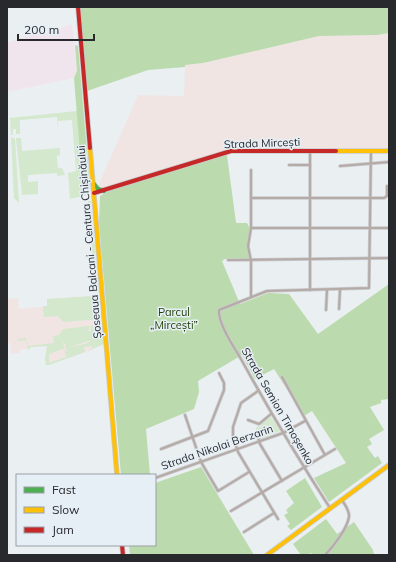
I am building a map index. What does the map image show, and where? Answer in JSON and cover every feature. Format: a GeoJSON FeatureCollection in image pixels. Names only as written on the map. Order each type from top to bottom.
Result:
{"type":"FeatureCollection","features":[{"type":"Feature","properties":{"kind":"main road","name":"Șoseaua Balcani - Centura Chișinăului"},"geometry":{"type":"LineString","coordinates":[[78,7],[117,474]]}},
{"type":"Feature","properties":{"kind":"main road","name":"Strada Mircești"},"geometry":{"type":"LineString","coordinates":[[94,193],[222,153],[237,151],[389,151]]}},
{"type":"Feature","properties":{"kind":"main road"},"geometry":{"type":"LineString","coordinates":[[93,182],[98,189],[104,191]]}},
{"type":"Feature","properties":{"kind":"main road"},"geometry":{"type":"LineString","coordinates":[[267,555],[389,465]]}},
{"type":"Feature","properties":{"kind":"street"},"geometry":{"type":"LineString","coordinates":[[310,151],[310,290]]}},
{"type":"Feature","properties":{"kind":"street"},"geometry":{"type":"LineString","coordinates":[[251,170],[251,228],[248,246],[251,297],[268,291],[368,289],[370,286],[371,151]]}},
{"type":"Feature","properties":{"kind":"street"},"geometry":{"type":"LineString","coordinates":[[340,166],[370,165],[389,162]]}},
{"type":"Feature","properties":{"kind":"street"},"geometry":{"type":"LineString","coordinates":[[289,165],[310,165]]}},
{"type":"Feature","properties":{"kind":"street"},"geometry":{"type":"LineString","coordinates":[[251,198],[386,197],[387,186]]}},
{"type":"Feature","properties":{"kind":"street"},"geometry":{"type":"LineString","coordinates":[[251,228],[389,228]]}},
{"type":"Feature","properties":{"kind":"street"},"geometry":{"type":"LineString","coordinates":[[228,260],[389,258]]}},
{"type":"Feature","properties":{"kind":"street"},"geometry":{"type":"LineString","coordinates":[[326,310],[327,290]]}},
{"type":"Feature","properties":{"kind":"street"},"geometry":{"type":"LineString","coordinates":[[339,310],[340,290]]}},
{"type":"Feature","properties":{"kind":"street","name":"Strada Semion Timoșenko"},"geometry":{"type":"LineString","coordinates":[[251,297],[219,310],[219,316],[229,338],[271,414],[330,508]]}},
{"type":"Feature","properties":{"kind":"street"},"geometry":{"type":"LineString","coordinates":[[161,449],[208,431],[224,390],[224,383],[219,373]]}},
{"type":"Feature","properties":{"kind":"street"},"geometry":{"type":"LineString","coordinates":[[282,377],[325,455]]}},
{"type":"Feature","properties":{"kind":"street"},"geometry":{"type":"LineString","coordinates":[[258,390],[241,403],[234,421],[233,437],[237,449],[278,519]]}},
{"type":"Feature","properties":{"kind":"street"},"geometry":{"type":"LineString","coordinates":[[185,414],[201,462],[218,490],[250,472]]}},
{"type":"Feature","properties":{"kind":"street"},"geometry":{"type":"LineString","coordinates":[[248,420],[259,424],[271,414]]}},
{"type":"Feature","properties":{"kind":"street","name":"Strada Nikolai Berzarin"},"geometry":{"type":"LineString","coordinates":[[156,478],[283,433],[305,421]]}},
{"type":"Feature","properties":{"kind":"street"},"geometry":{"type":"LineString","coordinates":[[257,434],[260,444],[282,481]]}},
{"type":"Feature","properties":{"kind":"street"},"geometry":{"type":"LineString","coordinates":[[231,511],[336,449]]}},
{"type":"Feature","properties":{"kind":"street"},"geometry":{"type":"LineString","coordinates":[[325,555],[336,544],[349,517],[348,510],[342,500]]}},
{"type":"Feature","properties":{"kind":"street"},"geometry":{"type":"LineString","coordinates":[[244,532],[274,513]]}},
{"type":"Feature","properties":{"kind":"shaded area"},"geometry":{"type":"Polygon","coordinates":[[[72,24],[77,71],[74,78],[7,92],[7,43],[38,32],[40,36],[72,24]]]}},
{"type":"Feature","properties":{"kind":"shaded area"},"geometry":{"type":"Polygon","coordinates":[[[389,33],[389,149],[234,150],[216,153],[107,189],[100,189],[98,186],[138,95],[184,96],[185,65],[203,63],[319,36],[377,35],[389,33]]]}},
{"type":"Feature","properties":{"kind":"shaded area"},"geometry":{"type":"Polygon","coordinates":[[[94,296],[96,317],[93,320],[98,342],[92,350],[47,365],[45,359],[47,346],[31,347],[29,349],[20,350],[20,353],[11,354],[10,343],[7,343],[7,299],[18,298],[19,309],[47,306],[47,299],[94,296]]]}},
{"type":"Feature","properties":{"kind":"green space"},"geometry":{"type":"Polygon","coordinates":[[[80,7],[389,7],[389,33],[377,35],[319,36],[203,63],[185,65],[185,67],[148,70],[87,91],[80,7]]]}},
{"type":"Feature","properties":{"kind":"green space"},"geometry":{"type":"Polygon","coordinates":[[[75,45],[78,46],[89,175],[90,193],[87,195],[87,190],[83,190],[74,78],[77,71],[75,45]]]}},
{"type":"Feature","properties":{"kind":"green space"},"geometry":{"type":"Polygon","coordinates":[[[77,111],[83,190],[87,190],[87,195],[70,199],[68,173],[76,171],[72,120],[58,121],[58,129],[57,117],[20,120],[20,134],[16,134],[16,129],[13,129],[13,135],[11,135],[10,118],[77,111]]]}},
{"type":"Feature","properties":{"kind":"green space"},"geometry":{"type":"Polygon","coordinates":[[[11,137],[15,139],[19,203],[14,198],[11,137]]]}},
{"type":"Feature","properties":{"kind":"green space"},"geometry":{"type":"Polygon","coordinates":[[[16,138],[21,138],[22,151],[60,148],[60,155],[57,156],[58,168],[62,168],[65,175],[57,176],[57,173],[28,175],[28,182],[38,181],[38,194],[22,195],[16,138]]]}},
{"type":"Feature","properties":{"kind":"green space","name":"Parcul „Mircești”"},"geometry":{"type":"Polygon","coordinates":[[[219,155],[227,155],[236,223],[247,223],[250,229],[249,258],[225,259],[222,261],[240,304],[268,293],[289,294],[318,334],[389,284],[389,399],[381,400],[381,403],[370,407],[384,430],[369,439],[372,444],[367,447],[375,458],[378,456],[382,463],[329,502],[314,478],[346,463],[312,411],[304,416],[274,369],[255,379],[242,355],[198,381],[199,392],[194,409],[146,429],[150,474],[121,474],[99,223],[100,196],[111,190],[219,155]]]}},
{"type":"Feature","properties":{"kind":"green space"},"geometry":{"type":"Polygon","coordinates":[[[88,201],[91,201],[99,293],[95,291],[88,201]]]}},
{"type":"Feature","properties":{"kind":"green space"},"geometry":{"type":"Polygon","coordinates":[[[94,296],[95,307],[100,319],[63,322],[58,316],[44,317],[43,306],[47,306],[47,299],[94,296]]]}},
{"type":"Feature","properties":{"kind":"green space"},"geometry":{"type":"Polygon","coordinates":[[[89,326],[89,330],[85,332],[91,331],[90,326],[102,327],[104,344],[87,351],[92,348],[92,346],[84,347],[85,352],[46,365],[45,359],[47,346],[31,347],[28,350],[26,340],[18,341],[18,339],[26,338],[28,346],[54,343],[53,336],[59,335],[63,329],[89,326]],[[59,335],[65,348],[49,354],[49,363],[66,357],[64,350],[67,352],[65,343],[64,344],[59,335]],[[92,340],[66,348],[86,344],[92,340]]]}},
{"type":"Feature","properties":{"kind":"green space"},"geometry":{"type":"Polygon","coordinates":[[[271,417],[280,431],[260,439],[259,432],[255,433],[257,426],[260,427],[263,421],[271,417]]]}},
{"type":"Feature","properties":{"kind":"green space"},"geometry":{"type":"Polygon","coordinates":[[[201,467],[254,555],[130,555],[129,546],[156,546],[156,483],[201,467]]]}},
{"type":"Feature","properties":{"kind":"green space"},"geometry":{"type":"Polygon","coordinates":[[[305,478],[322,507],[291,530],[287,526],[290,524],[284,515],[288,513],[286,510],[294,503],[286,491],[305,478]]]}},
{"type":"Feature","properties":{"kind":"green space"},"geometry":{"type":"Polygon","coordinates":[[[326,519],[337,534],[354,522],[373,550],[374,555],[313,555],[311,553],[308,555],[301,555],[293,544],[326,519]]]}},
{"type":"Feature","properties":{"kind":"traffic: fast"},"geometry":{"type":"LineString","coordinates":[[93,183],[98,189],[104,191]]}},
{"type":"Feature","properties":{"kind":"traffic: slow"},"geometry":{"type":"LineString","coordinates":[[90,148],[117,474]]}},
{"type":"Feature","properties":{"kind":"traffic: slow"},"geometry":{"type":"LineString","coordinates":[[336,151],[389,151]]}},
{"type":"Feature","properties":{"kind":"traffic: slow"},"geometry":{"type":"LineString","coordinates":[[267,555],[389,465]]}},
{"type":"Feature","properties":{"kind":"traffic: jam"},"geometry":{"type":"LineString","coordinates":[[78,7],[90,148]]}},
{"type":"Feature","properties":{"kind":"traffic: jam"},"geometry":{"type":"LineString","coordinates":[[94,193],[231,151],[336,151]]}},
{"type":"Feature","properties":{"kind":"traffic: jam"},"geometry":{"type":"LineString","coordinates":[[122,546],[123,555]]}}]}
